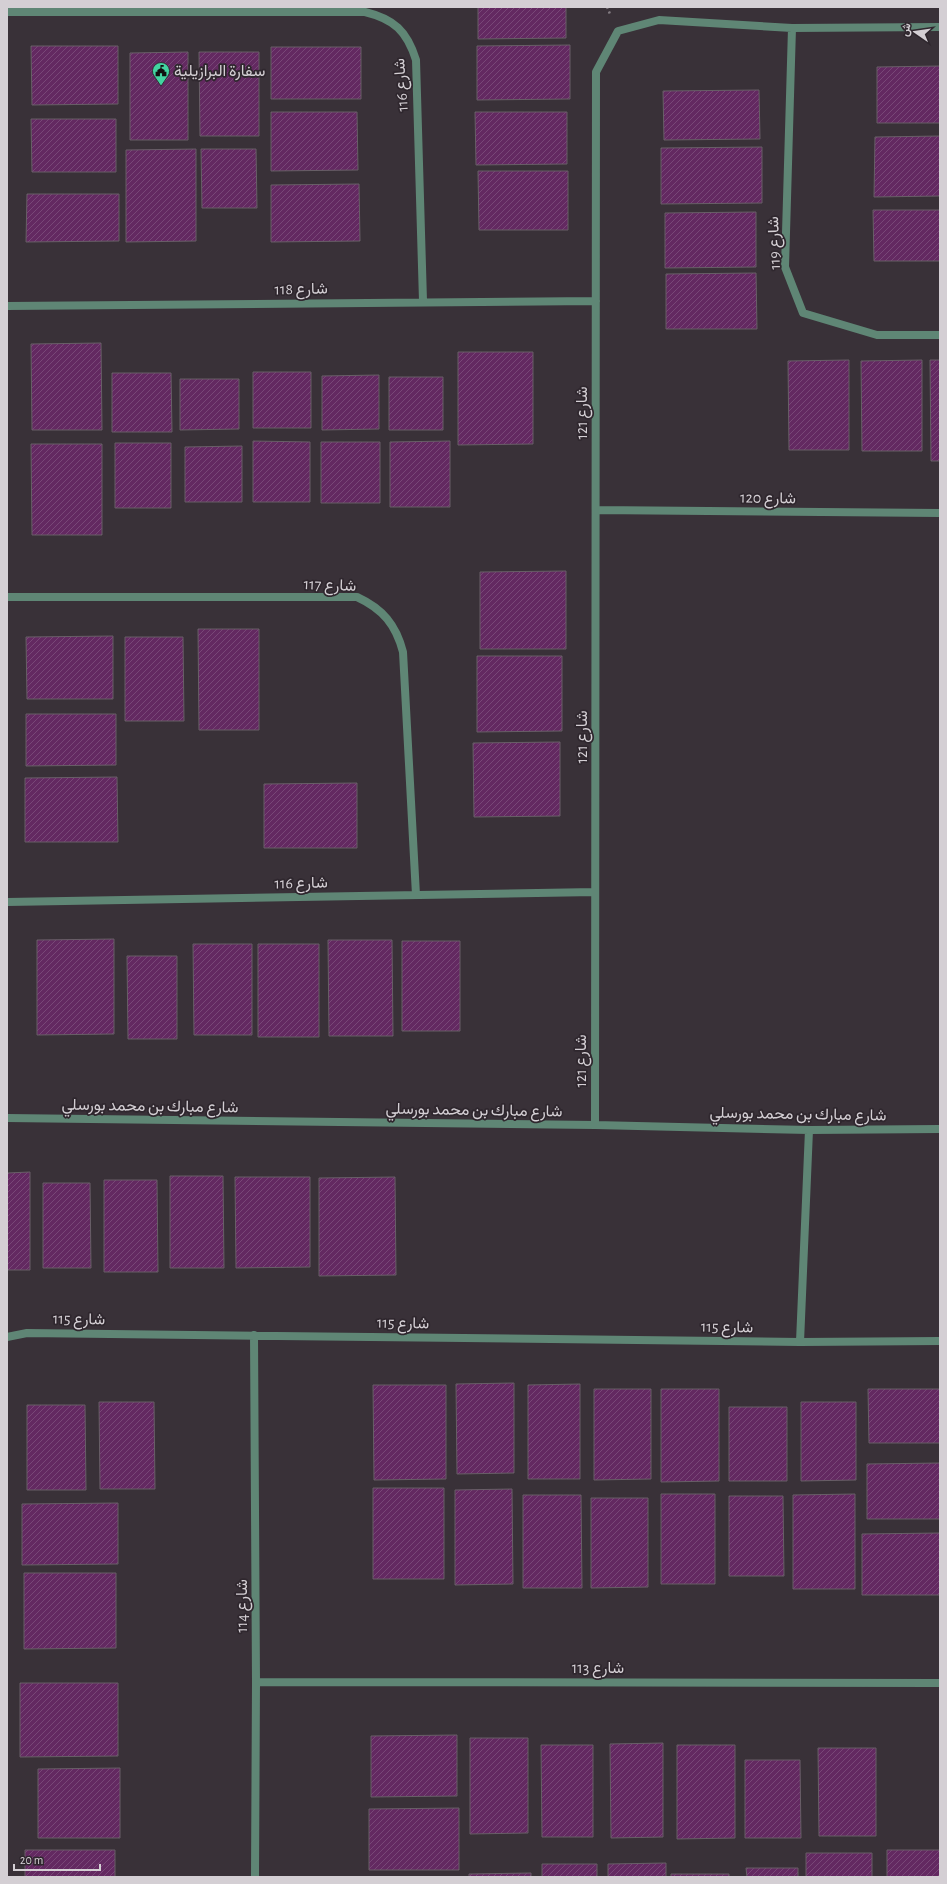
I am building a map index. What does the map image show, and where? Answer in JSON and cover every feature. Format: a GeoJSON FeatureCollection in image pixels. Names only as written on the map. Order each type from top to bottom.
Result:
{"type":"FeatureCollection","features":[{"type":"Feature","properties":{"kind":"street","name":"شارع 116"},"geometry":{"type":"LineString","coordinates":[[7,12],[364,12],[379,15],[392,22],[404,33],[412,45],[416,60],[423,301]]}},
{"type":"Feature","properties":{"kind":"street","name":"شارع 121"},"geometry":{"type":"LineString","coordinates":[[595,1125],[596,72],[618,31],[659,20],[792,28],[940,27]]}},
{"type":"Feature","properties":{"kind":"street","name":"شارع 119"},"geometry":{"type":"LineString","coordinates":[[792,28],[785,267],[803,313],[877,335],[940,335]]}},
{"type":"Feature","properties":{"kind":"street","name":"شارع 118"},"geometry":{"type":"LineString","coordinates":[[7,306],[423,301],[596,301]]}},
{"type":"Feature","properties":{"kind":"street","name":"شارع 120"},"geometry":{"type":"LineString","coordinates":[[596,510],[940,513]]}},
{"type":"Feature","properties":{"kind":"street","name":"شارع 117"},"geometry":{"type":"LineString","coordinates":[[7,597],[358,598],[383,612],[393,624],[400,638],[403,652],[416,895]]}},
{"type":"Feature","properties":{"kind":"street","name":"شارع 116"},"geometry":{"type":"LineString","coordinates":[[7,902],[596,892]]}},
{"type":"Feature","properties":{"kind":"street","name":"شارع مبارك بن محمد بورسلي"},"geometry":{"type":"LineString","coordinates":[[7,1118],[595,1125],[809,1130],[940,1129]]}},
{"type":"Feature","properties":{"kind":"street"},"geometry":{"type":"LineString","coordinates":[[800,1342],[809,1130]]}},
{"type":"Feature","properties":{"kind":"street","name":"شارع 115"},"geometry":{"type":"LineString","coordinates":[[7,1337],[27,1333],[800,1342],[940,1341]]}},
{"type":"Feature","properties":{"kind":"street","name":"شارع 114"},"geometry":{"type":"LineString","coordinates":[[254,1335],[256,1682],[255,1877]]}},
{"type":"Feature","properties":{"kind":"street","name":"شارع 113"},"geometry":{"type":"LineString","coordinates":[[256,1682],[940,1683]]}},
{"type":"Feature","properties":{"kind":"building"},"geometry":{"type":"Polygon","coordinates":[[[478,7],[566,7],[566,38],[478,39],[478,7]]]}},
{"type":"Feature","properties":{"kind":"building"},"geometry":{"type":"Polygon","coordinates":[[[570,45],[570,99],[477,100],[477,46],[570,45]]]}},
{"type":"Feature","properties":{"kind":"building"},"geometry":{"type":"Polygon","coordinates":[[[31,46],[118,46],[118,104],[32,105],[31,46]]]}},
{"type":"Feature","properties":{"kind":"building"},"geometry":{"type":"Polygon","coordinates":[[[271,47],[361,47],[361,99],[271,99],[271,47]]]}},
{"type":"Feature","properties":{"kind":"building"},"geometry":{"type":"Polygon","coordinates":[[[188,52],[188,140],[130,140],[130,53],[188,52]]]}},
{"type":"Feature","properties":{"kind":"building"},"geometry":{"type":"Polygon","coordinates":[[[199,52],[259,52],[259,136],[200,136],[199,52]]]}},
{"type":"Feature","properties":{"kind":"building"},"geometry":{"type":"Polygon","coordinates":[[[940,66],[940,123],[877,123],[877,67],[940,66]]]}},
{"type":"Feature","properties":{"kind":"building"},"geometry":{"type":"Polygon","coordinates":[[[759,90],[760,139],[664,140],[663,91],[759,90]]]}},
{"type":"Feature","properties":{"kind":"building"},"geometry":{"type":"Polygon","coordinates":[[[271,112],[357,112],[358,170],[271,171],[271,112]]]}},
{"type":"Feature","properties":{"kind":"building"},"geometry":{"type":"Polygon","coordinates":[[[475,112],[567,112],[567,164],[476,165],[475,112]]]}},
{"type":"Feature","properties":{"kind":"building"},"geometry":{"type":"Polygon","coordinates":[[[31,119],[116,119],[116,172],[32,172],[31,119]]]}},
{"type":"Feature","properties":{"kind":"building"},"geometry":{"type":"Polygon","coordinates":[[[940,136],[940,196],[874,197],[875,137],[940,136]]]}},
{"type":"Feature","properties":{"kind":"building"},"geometry":{"type":"Polygon","coordinates":[[[762,147],[762,203],[661,204],[661,148],[762,147]]]}},
{"type":"Feature","properties":{"kind":"building"},"geometry":{"type":"Polygon","coordinates":[[[196,149],[196,241],[126,242],[126,150],[196,149]]]}},
{"type":"Feature","properties":{"kind":"building"},"geometry":{"type":"Polygon","coordinates":[[[201,149],[256,149],[257,208],[202,208],[201,149]]]}},
{"type":"Feature","properties":{"kind":"building"},"geometry":{"type":"Polygon","coordinates":[[[478,171],[568,171],[568,230],[479,230],[478,171]]]}},
{"type":"Feature","properties":{"kind":"building"},"geometry":{"type":"Polygon","coordinates":[[[359,184],[360,241],[271,242],[271,185],[359,184]]]}},
{"type":"Feature","properties":{"kind":"building"},"geometry":{"type":"Polygon","coordinates":[[[27,194],[119,194],[119,241],[26,242],[27,194]]]}},
{"type":"Feature","properties":{"kind":"building"},"geometry":{"type":"Polygon","coordinates":[[[873,210],[940,210],[940,261],[874,261],[873,210]]]}},
{"type":"Feature","properties":{"kind":"building"},"geometry":{"type":"Polygon","coordinates":[[[756,212],[756,267],[665,268],[665,213],[756,212]]]}},
{"type":"Feature","properties":{"kind":"building"},"geometry":{"type":"Polygon","coordinates":[[[756,273],[757,329],[666,329],[666,274],[756,273]]]}},
{"type":"Feature","properties":{"kind":"building"},"geometry":{"type":"Polygon","coordinates":[[[101,343],[102,430],[32,430],[31,344],[101,343]]]}},
{"type":"Feature","properties":{"kind":"building"},"geometry":{"type":"Polygon","coordinates":[[[458,352],[533,352],[533,444],[458,445],[458,352]]]}},
{"type":"Feature","properties":{"kind":"building"},"geometry":{"type":"Polygon","coordinates":[[[849,360],[849,450],[789,450],[788,361],[849,360]]]}},
{"type":"Feature","properties":{"kind":"building"},"geometry":{"type":"Polygon","coordinates":[[[922,360],[922,451],[862,451],[861,361],[922,360]]]}},
{"type":"Feature","properties":{"kind":"building"},"geometry":{"type":"Polygon","coordinates":[[[930,360],[940,360],[940,461],[931,461],[930,360]]]}},
{"type":"Feature","properties":{"kind":"building"},"geometry":{"type":"Polygon","coordinates":[[[253,372],[311,372],[311,428],[253,428],[253,372]]]}},
{"type":"Feature","properties":{"kind":"building"},"geometry":{"type":"Polygon","coordinates":[[[112,373],[171,373],[172,432],[112,432],[112,373]]]}},
{"type":"Feature","properties":{"kind":"building"},"geometry":{"type":"Polygon","coordinates":[[[379,375],[379,429],[322,430],[322,376],[379,375]]]}},
{"type":"Feature","properties":{"kind":"building"},"geometry":{"type":"Polygon","coordinates":[[[389,377],[443,377],[443,430],[389,430],[389,377]]]}},
{"type":"Feature","properties":{"kind":"building"},"geometry":{"type":"Polygon","coordinates":[[[180,379],[239,379],[239,429],[180,430],[180,379]]]}},
{"type":"Feature","properties":{"kind":"building"},"geometry":{"type":"Polygon","coordinates":[[[253,441],[310,442],[310,502],[253,502],[253,441]]]}},
{"type":"Feature","properties":{"kind":"building"},"geometry":{"type":"Polygon","coordinates":[[[450,441],[450,507],[390,507],[390,442],[450,441]]]}},
{"type":"Feature","properties":{"kind":"building"},"geometry":{"type":"Polygon","coordinates":[[[321,442],[380,442],[380,503],[321,503],[321,442]]]}},
{"type":"Feature","properties":{"kind":"building"},"geometry":{"type":"Polygon","coordinates":[[[115,443],[171,443],[171,508],[115,508],[115,443]]]}},
{"type":"Feature","properties":{"kind":"building"},"geometry":{"type":"Polygon","coordinates":[[[31,444],[102,444],[102,535],[32,535],[31,444]]]}},
{"type":"Feature","properties":{"kind":"building"},"geometry":{"type":"Polygon","coordinates":[[[242,446],[242,502],[185,502],[185,447],[242,446]]]}},
{"type":"Feature","properties":{"kind":"building"},"geometry":{"type":"Polygon","coordinates":[[[566,571],[566,649],[480,649],[480,572],[566,571]]]}},
{"type":"Feature","properties":{"kind":"building"},"geometry":{"type":"Polygon","coordinates":[[[198,629],[259,629],[259,730],[199,730],[198,629]]]}},
{"type":"Feature","properties":{"kind":"building"},"geometry":{"type":"Polygon","coordinates":[[[113,636],[113,699],[27,699],[26,637],[113,636]]]}},
{"type":"Feature","properties":{"kind":"building"},"geometry":{"type":"Polygon","coordinates":[[[125,637],[183,637],[184,721],[125,721],[125,637]]]}},
{"type":"Feature","properties":{"kind":"building"},"geometry":{"type":"Polygon","coordinates":[[[477,656],[562,656],[562,731],[477,732],[477,656]]]}},
{"type":"Feature","properties":{"kind":"building"},"geometry":{"type":"Polygon","coordinates":[[[26,714],[116,714],[116,765],[26,766],[26,714]]]}},
{"type":"Feature","properties":{"kind":"building"},"geometry":{"type":"Polygon","coordinates":[[[560,742],[560,816],[474,817],[473,743],[560,742]]]}},
{"type":"Feature","properties":{"kind":"building"},"geometry":{"type":"Polygon","coordinates":[[[117,777],[118,842],[25,842],[25,778],[117,777]]]}},
{"type":"Feature","properties":{"kind":"building"},"geometry":{"type":"Polygon","coordinates":[[[357,783],[357,848],[264,848],[264,784],[357,783]]]}},
{"type":"Feature","properties":{"kind":"building"},"geometry":{"type":"Polygon","coordinates":[[[114,939],[114,1034],[37,1035],[37,940],[114,939]]]}},
{"type":"Feature","properties":{"kind":"building"},"geometry":{"type":"Polygon","coordinates":[[[328,940],[392,940],[393,1036],[329,1036],[328,940]]]}},
{"type":"Feature","properties":{"kind":"building"},"geometry":{"type":"Polygon","coordinates":[[[402,941],[460,941],[460,1031],[402,1031],[402,941]]]}},
{"type":"Feature","properties":{"kind":"building"},"geometry":{"type":"Polygon","coordinates":[[[193,944],[252,944],[252,1035],[194,1035],[193,944]]]}},
{"type":"Feature","properties":{"kind":"building"},"geometry":{"type":"Polygon","coordinates":[[[258,944],[319,944],[319,1037],[258,1037],[258,944]]]}},
{"type":"Feature","properties":{"kind":"building"},"geometry":{"type":"Polygon","coordinates":[[[127,956],[177,956],[177,1039],[128,1039],[127,956]]]}},
{"type":"Feature","properties":{"kind":"building"},"geometry":{"type":"Polygon","coordinates":[[[30,1172],[30,1270],[7,1270],[7,1173],[30,1172]]]}},
{"type":"Feature","properties":{"kind":"building"},"geometry":{"type":"Polygon","coordinates":[[[170,1176],[223,1176],[224,1268],[170,1268],[170,1176]]]}},
{"type":"Feature","properties":{"kind":"building"},"geometry":{"type":"Polygon","coordinates":[[[235,1177],[310,1177],[310,1267],[236,1268],[235,1177]]]}},
{"type":"Feature","properties":{"kind":"building"},"geometry":{"type":"Polygon","coordinates":[[[395,1177],[396,1275],[319,1276],[319,1178],[395,1177]]]}},
{"type":"Feature","properties":{"kind":"building"},"geometry":{"type":"Polygon","coordinates":[[[104,1180],[157,1180],[158,1272],[104,1272],[104,1180]]]}},
{"type":"Feature","properties":{"kind":"building"},"geometry":{"type":"Polygon","coordinates":[[[43,1183],[90,1183],[91,1268],[43,1268],[43,1183]]]}},
{"type":"Feature","properties":{"kind":"building"},"geometry":{"type":"Polygon","coordinates":[[[514,1383],[514,1473],[457,1474],[456,1384],[514,1383]]]}},
{"type":"Feature","properties":{"kind":"building"},"geometry":{"type":"Polygon","coordinates":[[[580,1384],[580,1479],[528,1479],[528,1385],[580,1384]]]}},
{"type":"Feature","properties":{"kind":"building"},"geometry":{"type":"Polygon","coordinates":[[[373,1385],[446,1385],[446,1479],[374,1480],[373,1385]]]}},
{"type":"Feature","properties":{"kind":"building"},"geometry":{"type":"Polygon","coordinates":[[[594,1389],[651,1389],[651,1479],[594,1480],[594,1389]]]}},
{"type":"Feature","properties":{"kind":"building"},"geometry":{"type":"Polygon","coordinates":[[[661,1389],[719,1389],[719,1481],[661,1482],[661,1389]]]}},
{"type":"Feature","properties":{"kind":"building"},"geometry":{"type":"Polygon","coordinates":[[[868,1389],[940,1389],[940,1443],[869,1443],[868,1389]]]}},
{"type":"Feature","properties":{"kind":"building"},"geometry":{"type":"Polygon","coordinates":[[[99,1402],[154,1402],[155,1489],[100,1489],[99,1402]]]}},
{"type":"Feature","properties":{"kind":"building"},"geometry":{"type":"Polygon","coordinates":[[[801,1402],[856,1402],[856,1480],[801,1481],[801,1402]]]}},
{"type":"Feature","properties":{"kind":"building"},"geometry":{"type":"Polygon","coordinates":[[[27,1405],[85,1405],[86,1490],[27,1490],[27,1405]]]}},
{"type":"Feature","properties":{"kind":"building"},"geometry":{"type":"Polygon","coordinates":[[[729,1407],[787,1407],[787,1481],[729,1481],[729,1407]]]}},
{"type":"Feature","properties":{"kind":"building"},"geometry":{"type":"Polygon","coordinates":[[[940,1463],[940,1519],[867,1519],[867,1464],[940,1463]]]}},
{"type":"Feature","properties":{"kind":"building"},"geometry":{"type":"Polygon","coordinates":[[[373,1488],[444,1488],[444,1579],[373,1579],[373,1488]]]}},
{"type":"Feature","properties":{"kind":"building"},"geometry":{"type":"Polygon","coordinates":[[[512,1489],[513,1584],[455,1585],[455,1490],[512,1489]]]}},
{"type":"Feature","properties":{"kind":"building"},"geometry":{"type":"Polygon","coordinates":[[[661,1494],[715,1494],[715,1584],[661,1584],[661,1494]]]}},
{"type":"Feature","properties":{"kind":"building"},"geometry":{"type":"Polygon","coordinates":[[[855,1494],[855,1589],[793,1589],[793,1495],[855,1494]]]}},
{"type":"Feature","properties":{"kind":"building"},"geometry":{"type":"Polygon","coordinates":[[[523,1495],[581,1495],[582,1588],[523,1588],[523,1495]]]}},
{"type":"Feature","properties":{"kind":"building"},"geometry":{"type":"Polygon","coordinates":[[[729,1496],[783,1496],[784,1576],[729,1576],[729,1496]]]}},
{"type":"Feature","properties":{"kind":"building"},"geometry":{"type":"Polygon","coordinates":[[[591,1498],[648,1498],[648,1587],[591,1588],[591,1498]]]}},
{"type":"Feature","properties":{"kind":"building"},"geometry":{"type":"Polygon","coordinates":[[[118,1503],[118,1564],[22,1565],[22,1504],[118,1503]]]}},
{"type":"Feature","properties":{"kind":"building"},"geometry":{"type":"Polygon","coordinates":[[[940,1533],[940,1595],[862,1595],[862,1534],[940,1533]]]}},
{"type":"Feature","properties":{"kind":"building"},"geometry":{"type":"Polygon","coordinates":[[[24,1573],[116,1573],[116,1648],[24,1649],[24,1573]]]}},
{"type":"Feature","properties":{"kind":"building"},"geometry":{"type":"Polygon","coordinates":[[[20,1683],[118,1683],[118,1756],[20,1757],[20,1683]]]}},
{"type":"Feature","properties":{"kind":"building"},"geometry":{"type":"Polygon","coordinates":[[[457,1735],[457,1796],[371,1797],[371,1736],[457,1735]]]}},
{"type":"Feature","properties":{"kind":"building"},"geometry":{"type":"Polygon","coordinates":[[[470,1738],[528,1738],[528,1833],[470,1834],[470,1738]]]}},
{"type":"Feature","properties":{"kind":"building"},"geometry":{"type":"Polygon","coordinates":[[[663,1743],[663,1837],[611,1838],[610,1744],[663,1743]]]}},
{"type":"Feature","properties":{"kind":"building"},"geometry":{"type":"Polygon","coordinates":[[[541,1745],[593,1745],[593,1837],[542,1837],[541,1745]]]}},
{"type":"Feature","properties":{"kind":"building"},"geometry":{"type":"Polygon","coordinates":[[[677,1745],[735,1745],[735,1838],[677,1839],[677,1745]]]}},
{"type":"Feature","properties":{"kind":"building"},"geometry":{"type":"Polygon","coordinates":[[[818,1748],[876,1748],[876,1836],[819,1836],[818,1748]]]}},
{"type":"Feature","properties":{"kind":"building"},"geometry":{"type":"Polygon","coordinates":[[[745,1760],[800,1760],[801,1838],[745,1838],[745,1760]]]}},
{"type":"Feature","properties":{"kind":"building"},"geometry":{"type":"Polygon","coordinates":[[[120,1768],[120,1838],[38,1838],[38,1769],[120,1768]]]}},
{"type":"Feature","properties":{"kind":"building"},"geometry":{"type":"Polygon","coordinates":[[[459,1808],[459,1870],[369,1870],[369,1809],[459,1808]]]}},
{"type":"Feature","properties":{"kind":"building"},"geometry":{"type":"Polygon","coordinates":[[[25,1850],[115,1850],[115,1877],[25,1877],[25,1850]]]}},
{"type":"Feature","properties":{"kind":"building"},"geometry":{"type":"Polygon","coordinates":[[[887,1850],[940,1850],[940,1877],[887,1877],[887,1850]]]}},
{"type":"Feature","properties":{"kind":"building"},"geometry":{"type":"Polygon","coordinates":[[[806,1853],[872,1853],[872,1877],[806,1877],[806,1853]]]}},
{"type":"Feature","properties":{"kind":"building"},"geometry":{"type":"Polygon","coordinates":[[[666,1863],[666,1877],[608,1877],[608,1864],[666,1863]]]}},
{"type":"Feature","properties":{"kind":"building"},"geometry":{"type":"Polygon","coordinates":[[[542,1864],[597,1864],[597,1877],[542,1877],[542,1864]]]}},
{"type":"Feature","properties":{"kind":"building"},"geometry":{"type":"Polygon","coordinates":[[[746,1868],[798,1868],[798,1877],[747,1877],[746,1868]]]}},
{"type":"Feature","properties":{"kind":"building"},"geometry":{"type":"Polygon","coordinates":[[[531,1873],[531,1877],[469,1877],[469,1874],[531,1873]]]}},
{"type":"Feature","properties":{"kind":"building"},"geometry":{"type":"Polygon","coordinates":[[[671,1874],[729,1874],[729,1877],[671,1877],[671,1874]]]}},
{"type":"Feature","properties":{"kind":"place","name":"سفارة البرازيلية"},"geometry":{"type":"Point","coordinates":[161,86]}}]}
